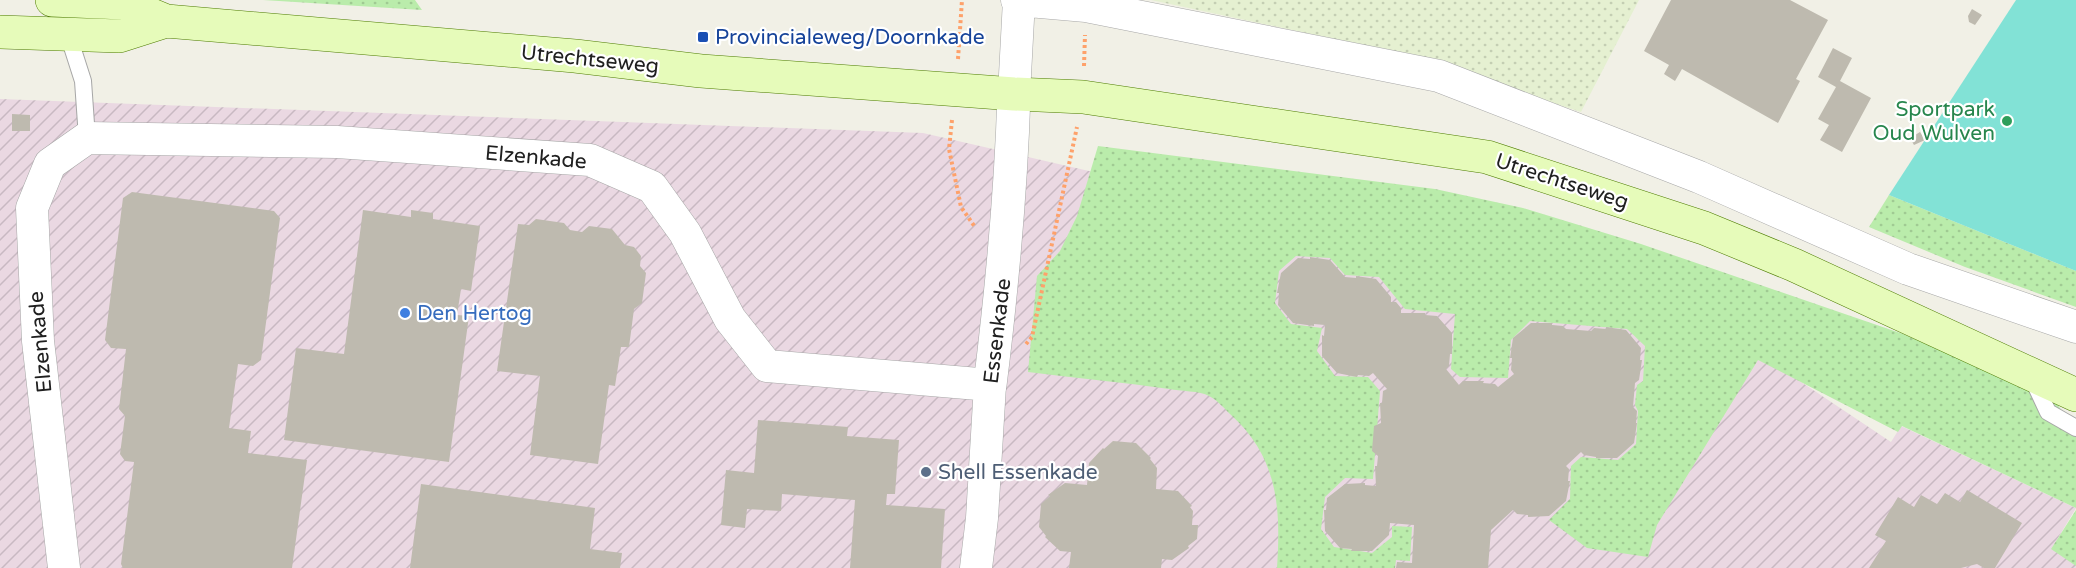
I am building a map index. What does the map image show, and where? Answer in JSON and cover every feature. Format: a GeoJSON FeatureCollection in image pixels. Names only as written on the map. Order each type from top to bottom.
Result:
{"type":"FeatureCollection","features":[{"type":"Feature","properties":{"kind":"main road","name":"Utrechtseweg"},"geometry":{"type":"LineString","coordinates":[[52,0],[123,3],[166,21],[575,56],[701,71],[1014,94],[1083,96],[1487,157],[1704,228],[1794,265],[2076,395]]}},
{"type":"Feature","properties":{"kind":"main road","name":"Utrechtseweg"},"geometry":{"type":"LineString","coordinates":[[0,32],[119,36],[166,21]]}},
{"type":"Feature","properties":{"kind":"street"},"geometry":{"type":"LineString","coordinates":[[1014,94],[1018,0],[1086,6],[1439,76],[1699,177],[1908,269],[2076,327]]}},
{"type":"Feature","properties":{"kind":"street","name":"Essenkade"},"geometry":{"type":"LineString","coordinates":[[976,568],[982,518],[990,385],[1004,269],[1014,94]]}},
{"type":"Feature","properties":{"kind":"street","name":"Elzenkade"},"geometry":{"type":"LineString","coordinates":[[64,568],[38,340],[32,208],[50,164],[87,138],[338,142],[590,160],[652,187],[686,233],[730,319],[767,366],[990,385]]}},
{"type":"Feature","properties":{"kind":"lane"},"geometry":{"type":"LineString","coordinates":[[47,0],[60,16],[69,34],[83,81],[87,138]]}},
{"type":"Feature","properties":{"kind":"lane"},"geometry":{"type":"LineString","coordinates":[[2031,374],[2048,412],[2076,428]]}},
{"type":"Feature","properties":{"kind":"path"},"geometry":{"type":"LineString","coordinates":[[962,0],[949,149],[961,207],[1004,269]]}},
{"type":"Feature","properties":{"kind":"path"},"geometry":{"type":"LineString","coordinates":[[1025,345],[1032,337],[1083,96],[1086,6]]}},
{"type":"Feature","properties":{"kind":"shaded area","name":"Sportpark Oud Wulven"},"geometry":{"type":"Polygon","coordinates":[[[2016,0],[2076,0],[2076,271],[1889,195],[2016,0]]]}},
{"type":"Feature","properties":{"kind":"shaded area"},"geometry":{"type":"Polygon","coordinates":[[[0,99],[923,133],[1692,309],[1891,442],[1901,426],[2076,508],[2052,548],[2076,564],[2076,568],[0,568],[0,99]]]}},
{"type":"Feature","properties":{"kind":"green space"},"geometry":{"type":"Polygon","coordinates":[[[263,0],[415,0],[422,10],[263,0]]]}},
{"type":"Feature","properties":{"kind":"green space"},"geometry":{"type":"Polygon","coordinates":[[[1151,0],[1639,0],[1581,112],[1478,79],[1349,42],[1151,0]]]}},
{"type":"Feature","properties":{"kind":"green space"},"geometry":{"type":"Polygon","coordinates":[[[1098,146],[1435,189],[1523,208],[1641,244],[1903,334],[2057,404],[2076,430],[2076,508],[1902,426],[1898,432],[1758,360],[1657,525],[1648,557],[1587,548],[1549,520],[1570,499],[1571,466],[1581,457],[1618,460],[1636,444],[1638,411],[1635,405],[1637,385],[1643,381],[1645,346],[1627,329],[1530,321],[1511,340],[1508,378],[1460,377],[1451,369],[1455,314],[1405,309],[1379,277],[1345,275],[1330,258],[1296,256],[1279,271],[1275,303],[1291,324],[1322,328],[1317,351],[1335,376],[1368,377],[1380,391],[1373,479],[1345,478],[1325,497],[1321,529],[1334,547],[1372,553],[1392,537],[1392,526],[1412,527],[1410,561],[1396,560],[1395,568],[1277,568],[1277,504],[1267,466],[1246,430],[1223,406],[1205,394],[1195,392],[1028,372],[1037,276],[1060,251],[1077,216],[1098,146]]]}},
{"type":"Feature","properties":{"kind":"green space"},"geometry":{"type":"Polygon","coordinates":[[[1889,195],[2076,271],[2076,307],[1965,267],[1869,227],[1889,195]]]}},
{"type":"Feature","properties":{"kind":"green space"},"geometry":{"type":"Polygon","coordinates":[[[2076,510],[2076,566],[2051,549],[2076,510]]]}},
{"type":"Feature","properties":{"kind":"building"},"geometry":{"type":"Polygon","coordinates":[[[1671,0],[1790,0],[1828,20],[1796,79],[1800,81],[1778,123],[1682,69],[1675,81],[1664,74],[1669,65],[1644,51],[1671,0]]]}},
{"type":"Feature","properties":{"kind":"building"},"geometry":{"type":"Polygon","coordinates":[[[1972,9],[1982,15],[1975,25],[1969,22],[1968,16],[1972,9]]]}},
{"type":"Feature","properties":{"kind":"building"},"geometry":{"type":"Polygon","coordinates":[[[1833,48],[1852,58],[1840,81],[1871,98],[1842,152],[1820,140],[1829,125],[1818,119],[1836,87],[1818,77],[1833,48]]]}},
{"type":"Feature","properties":{"kind":"building"},"geometry":{"type":"Polygon","coordinates":[[[12,114],[30,115],[30,131],[12,131],[12,114]]]}},
{"type":"Feature","properties":{"kind":"building"},"geometry":{"type":"Polygon","coordinates":[[[1920,132],[1925,140],[1914,145],[1910,138],[1920,132]]]}},
{"type":"Feature","properties":{"kind":"building"},"geometry":{"type":"Polygon","coordinates":[[[132,192],[274,211],[280,218],[261,360],[253,366],[238,364],[229,428],[251,431],[248,453],[307,460],[292,568],[123,568],[121,564],[134,462],[125,461],[120,454],[125,416],[119,409],[126,349],[111,348],[105,340],[123,198],[132,192]]]}},
{"type":"Feature","properties":{"kind":"building"},"geometry":{"type":"Polygon","coordinates":[[[363,210],[411,217],[411,210],[433,213],[433,219],[480,226],[471,291],[461,289],[457,315],[469,316],[449,462],[284,440],[296,348],[344,354],[363,210]]]}},
{"type":"Feature","properties":{"kind":"building"},"geometry":{"type":"Polygon","coordinates":[[[536,219],[564,223],[570,230],[582,232],[589,226],[612,229],[625,245],[634,247],[641,256],[640,266],[646,273],[642,303],[634,309],[629,347],[621,347],[615,386],[609,385],[598,464],[530,455],[540,376],[497,371],[518,224],[529,225],[536,219]]]}},
{"type":"Feature","properties":{"kind":"building"},"geometry":{"type":"Polygon","coordinates":[[[1310,257],[1330,260],[1345,277],[1376,279],[1391,297],[1391,302],[1396,302],[1401,308],[1401,313],[1425,313],[1425,315],[1437,316],[1452,333],[1452,354],[1450,354],[1449,366],[1446,369],[1459,385],[1463,381],[1484,381],[1483,383],[1495,384],[1498,387],[1514,374],[1511,370],[1512,358],[1510,358],[1513,338],[1531,323],[1552,323],[1552,325],[1563,326],[1566,329],[1591,331],[1594,328],[1606,329],[1606,327],[1626,330],[1641,348],[1640,360],[1642,360],[1639,380],[1635,383],[1633,407],[1637,411],[1637,423],[1634,443],[1617,458],[1596,458],[1581,452],[1566,466],[1569,469],[1568,481],[1570,481],[1566,501],[1549,516],[1528,517],[1528,515],[1517,514],[1513,510],[1491,530],[1488,568],[1396,568],[1397,562],[1412,563],[1414,525],[1390,523],[1389,535],[1372,551],[1351,551],[1352,549],[1340,548],[1325,531],[1324,510],[1326,510],[1327,498],[1345,484],[1365,483],[1365,485],[1376,486],[1375,466],[1377,466],[1378,456],[1372,451],[1374,426],[1381,423],[1380,403],[1382,403],[1383,391],[1387,389],[1373,373],[1369,376],[1358,375],[1357,377],[1337,373],[1322,356],[1322,335],[1324,336],[1325,325],[1293,323],[1278,305],[1279,293],[1277,293],[1281,273],[1298,258],[1310,259],[1310,257]]]}},
{"type":"Feature","properties":{"kind":"building"},"geometry":{"type":"Polygon","coordinates":[[[758,420],[848,427],[847,436],[899,440],[895,494],[887,494],[886,505],[945,509],[941,568],[850,568],[855,500],[782,494],[781,511],[747,509],[745,528],[721,525],[726,470],[754,473],[758,420]]]}},
{"type":"Feature","properties":{"kind":"building"},"geometry":{"type":"Polygon","coordinates":[[[1113,441],[1136,443],[1151,458],[1157,468],[1156,489],[1178,491],[1192,506],[1190,507],[1193,511],[1192,525],[1198,525],[1197,539],[1172,560],[1162,559],[1161,568],[1069,568],[1071,552],[1060,551],[1045,537],[1039,527],[1041,504],[1050,496],[1048,495],[1065,483],[1087,485],[1089,463],[1113,441]]]}},
{"type":"Feature","properties":{"kind":"building"},"geometry":{"type":"Polygon","coordinates":[[[421,484],[595,508],[590,549],[622,553],[620,568],[410,568],[421,484]]]}},
{"type":"Feature","properties":{"kind":"building"},"geometry":{"type":"Polygon","coordinates":[[[1967,490],[2022,523],[1995,568],[1984,568],[1977,564],[1961,568],[1869,568],[1886,541],[1875,535],[1898,497],[1914,507],[1921,495],[1937,504],[1945,493],[1960,502],[1967,490]]]}},
{"type":"Feature","properties":{"kind":"place","name":"Provincialeweg/Doornkade"},"geometry":{"type":"Point","coordinates":[703,37]}},
{"type":"Feature","properties":{"kind":"place","name":"Sportpark Oud Wulven"},"geometry":{"type":"Point","coordinates":[2007,121]}},
{"type":"Feature","properties":{"kind":"place","name":"Den Hertog"},"geometry":{"type":"Point","coordinates":[405,313]}},
{"type":"Feature","properties":{"kind":"place","name":"Shell Essenkade"},"geometry":{"type":"Point","coordinates":[926,472]}}]}
